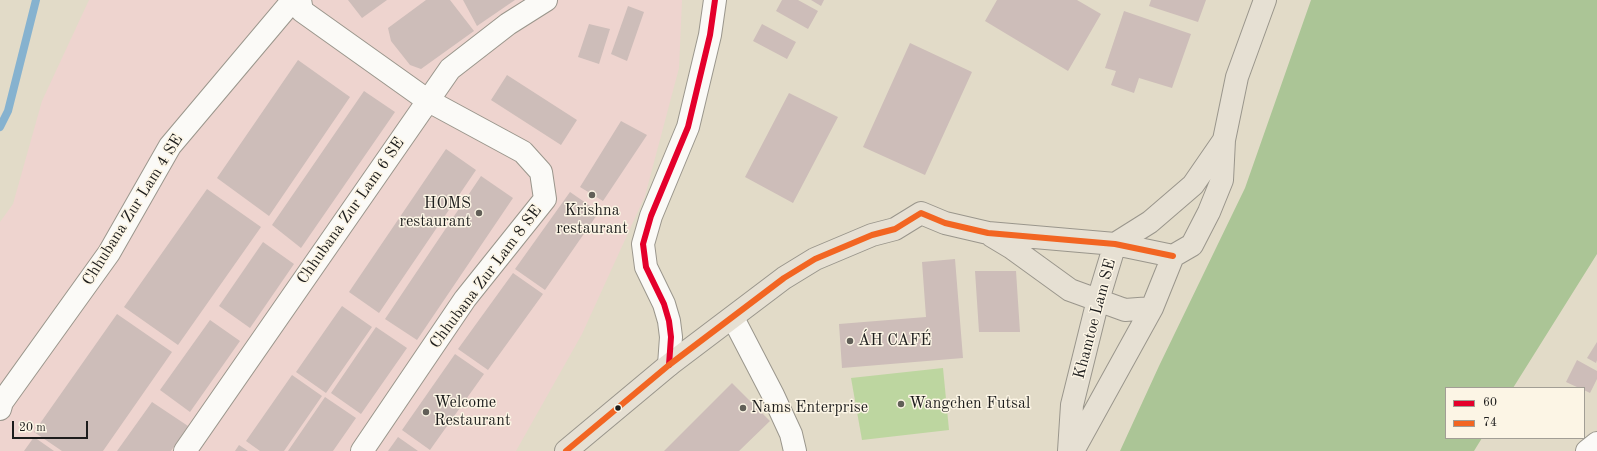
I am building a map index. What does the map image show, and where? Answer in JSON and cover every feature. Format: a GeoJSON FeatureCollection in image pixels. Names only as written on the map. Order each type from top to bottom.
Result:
{"type":"FeatureCollection","features":[{"type":"Feature","properties":{"kind":"main road","name":"Khamtoe Lam SE"},"geometry":{"type":"LineString","coordinates":[[1073,451],[1152,308],[1173,256],[1192,245],[1209,212],[1222,180],[1224,140],[1237,78],[1265,0]]}},
{"type":"Feature","properties":{"kind":"main road","name":"Khamtoe Lam SE"},"geometry":{"type":"LineString","coordinates":[[1069,451],[1072,405],[1098,300],[1115,244],[1150,222],[1193,185],[1224,140]]}},
{"type":"Feature","properties":{"kind":"main road"},"geometry":{"type":"LineString","coordinates":[[566,451],[669,365],[784,278],[815,259],[872,235],[896,229],[921,213],[945,223],[988,233],[1115,244],[1173,256]]}},
{"type":"Feature","properties":{"kind":"main road"},"geometry":{"type":"LineString","coordinates":[[988,233],[1012,248],[1070,290],[1125,310],[1152,308]]}},
{"type":"Feature","properties":{"kind":"street","name":"Chhubana Zur Lam 4 SE"},"geometry":{"type":"LineString","coordinates":[[0,409],[2,402],[109,253],[170,146],[293,0]]}},
{"type":"Feature","properties":{"kind":"street","name":"Chhubana Zur Lam 8 SE"},"geometry":{"type":"LineString","coordinates":[[300,0],[302,11],[427,100],[523,152],[541,172],[545,199],[466,299],[362,451]]}},
{"type":"Feature","properties":{"kind":"street","name":"Chhubana Zur Lam 6 SE"},"geometry":{"type":"LineString","coordinates":[[185,451],[427,100],[450,69],[508,24],[546,0]]}},
{"type":"Feature","properties":{"kind":"street"},"geometry":{"type":"LineString","coordinates":[[669,365],[671,337],[669,321],[664,304],[646,267],[643,244],[651,216],[688,127],[710,35],[715,0]]}},
{"type":"Feature","properties":{"kind":"street"},"geometry":{"type":"LineString","coordinates":[[733,318],[788,428],[795,451]]}},
{"type":"Feature","properties":{"kind":"street"},"geometry":{"type":"LineString","coordinates":[[1587,451],[1597,443]]}},
{"type":"Feature","properties":{"kind":"shaded area"},"geometry":{"type":"Polygon","coordinates":[[[89,0],[682,0],[679,68],[645,196],[582,334],[516,451],[0,451],[0,222],[13,204],[42,101],[89,0]]]}},
{"type":"Feature","properties":{"kind":"green space"},"geometry":{"type":"Polygon","coordinates":[[[1311,0],[1597,0],[1597,254],[1514,387],[1445,387],[1445,439],[1481,439],[1474,451],[1120,451],[1159,366],[1245,188],[1311,0]]]}},
{"type":"Feature","properties":{"kind":"green space","name":"Wangchen Futsal"},"geometry":{"type":"Polygon","coordinates":[[[943,368],[949,430],[862,440],[851,378],[943,368]]]}},
{"type":"Feature","properties":{"kind":"building"},"geometry":{"type":"Polygon","coordinates":[[[348,0],[387,0],[362,18],[348,0]]]}},
{"type":"Feature","properties":{"kind":"building"},"geometry":{"type":"Polygon","coordinates":[[[426,0],[450,0],[474,31],[421,69],[410,65],[391,41],[388,28],[426,0]]]}},
{"type":"Feature","properties":{"kind":"building"},"geometry":{"type":"Polygon","coordinates":[[[463,0],[515,0],[477,26],[463,0]]]}},
{"type":"Feature","properties":{"kind":"building"},"geometry":{"type":"Polygon","coordinates":[[[782,0],[798,0],[818,11],[808,29],[776,11],[782,0]]]}},
{"type":"Feature","properties":{"kind":"building"},"geometry":{"type":"Polygon","coordinates":[[[811,0],[824,0],[821,6],[811,0]]]}},
{"type":"Feature","properties":{"kind":"building"},"geometry":{"type":"Polygon","coordinates":[[[997,0],[1077,0],[1101,14],[1068,71],[985,21],[997,0]]]}},
{"type":"Feature","properties":{"kind":"building"},"geometry":{"type":"Polygon","coordinates":[[[1151,0],[1206,0],[1198,22],[1149,6],[1151,0]]]}},
{"type":"Feature","properties":{"kind":"building"},"geometry":{"type":"Polygon","coordinates":[[[628,6],[644,12],[627,61],[611,54],[628,6]]]}},
{"type":"Feature","properties":{"kind":"building"},"geometry":{"type":"Polygon","coordinates":[[[1124,11],[1191,34],[1172,88],[1139,78],[1134,93],[1111,85],[1116,71],[1105,68],[1124,11]]]}},
{"type":"Feature","properties":{"kind":"building"},"geometry":{"type":"Polygon","coordinates":[[[589,24],[610,29],[599,64],[578,57],[589,24]]]}},
{"type":"Feature","properties":{"kind":"building"},"geometry":{"type":"Polygon","coordinates":[[[762,24],[796,42],[787,59],[753,41],[762,24]]]}},
{"type":"Feature","properties":{"kind":"building"},"geometry":{"type":"Polygon","coordinates":[[[910,43],[972,72],[925,175],[863,147],[910,43]]]}},
{"type":"Feature","properties":{"kind":"building"},"geometry":{"type":"Polygon","coordinates":[[[298,60],[350,97],[269,216],[217,178],[298,60]]]}},
{"type":"Feature","properties":{"kind":"building"},"geometry":{"type":"Polygon","coordinates":[[[507,75],[577,120],[561,145],[491,100],[507,75]]]}},
{"type":"Feature","properties":{"kind":"building"},"geometry":{"type":"Polygon","coordinates":[[[364,91],[395,112],[301,248],[272,225],[364,91]]]}},
{"type":"Feature","properties":{"kind":"building"},"geometry":{"type":"Polygon","coordinates":[[[789,93],[838,117],[793,203],[745,177],[789,93]]]}},
{"type":"Feature","properties":{"kind":"building"},"geometry":{"type":"Polygon","coordinates":[[[621,121],[647,135],[603,201],[580,187],[621,121]]]}},
{"type":"Feature","properties":{"kind":"building"},"geometry":{"type":"Polygon","coordinates":[[[446,149],[476,170],[379,313],[349,292],[446,149]]]}},
{"type":"Feature","properties":{"kind":"building"},"geometry":{"type":"Polygon","coordinates":[[[481,176],[513,198],[417,340],[385,319],[481,176]]]}},
{"type":"Feature","properties":{"kind":"building"},"geometry":{"type":"Polygon","coordinates":[[[207,189],[261,227],[178,345],[124,307],[207,189]]]}},
{"type":"Feature","properties":{"kind":"building"},"geometry":{"type":"Polygon","coordinates":[[[570,192],[599,212],[545,290],[515,269],[570,192]]]}},
{"type":"Feature","properties":{"kind":"building"},"geometry":{"type":"Polygon","coordinates":[[[263,242],[294,264],[250,328],[219,306],[263,242]]]}},
{"type":"Feature","properties":{"kind":"building"},"geometry":{"type":"Polygon","coordinates":[[[955,259],[963,358],[842,368],[839,324],[926,317],[922,262],[955,259]]]}},
{"type":"Feature","properties":{"kind":"building"},"geometry":{"type":"Polygon","coordinates":[[[975,271],[1016,271],[1020,332],[979,332],[975,271]]]}},
{"type":"Feature","properties":{"kind":"building"},"geometry":{"type":"Polygon","coordinates":[[[513,273],[543,294],[488,370],[458,349],[513,273]]]}},
{"type":"Feature","properties":{"kind":"building"},"geometry":{"type":"Polygon","coordinates":[[[342,306],[372,327],[326,393],[296,372],[342,306]]]}},
{"type":"Feature","properties":{"kind":"building"},"geometry":{"type":"Polygon","coordinates":[[[117,314],[172,352],[103,451],[62,451],[34,432],[117,314]]]}},
{"type":"Feature","properties":{"kind":"building"},"geometry":{"type":"Polygon","coordinates":[[[210,320],[240,341],[190,412],[160,390],[210,320]]]}},
{"type":"Feature","properties":{"kind":"building"},"geometry":{"type":"Polygon","coordinates":[[[376,327],[407,348],[361,414],[331,393],[376,327]]]}},
{"type":"Feature","properties":{"kind":"building"},"geometry":{"type":"Polygon","coordinates":[[[1597,342],[1597,360],[1596,363],[1587,358],[1597,342]]]}},
{"type":"Feature","properties":{"kind":"building"},"geometry":{"type":"Polygon","coordinates":[[[455,354],[484,374],[430,450],[402,430],[455,354]]]}},
{"type":"Feature","properties":{"kind":"building"},"geometry":{"type":"Polygon","coordinates":[[[1577,360],[1597,371],[1597,379],[1590,393],[1585,390],[1585,387],[1577,387],[1566,382],[1577,360]]]}},
{"type":"Feature","properties":{"kind":"building"},"geometry":{"type":"Polygon","coordinates":[[[292,375],[322,396],[284,451],[260,451],[246,441],[292,375]]]}},
{"type":"Feature","properties":{"kind":"building"},"geometry":{"type":"Polygon","coordinates":[[[732,383],[770,421],[739,451],[664,451],[732,383]]]}},
{"type":"Feature","properties":{"kind":"building"},"geometry":{"type":"Polygon","coordinates":[[[325,397],[356,418],[333,451],[288,451],[325,397]]]}},
{"type":"Feature","properties":{"kind":"building"},"geometry":{"type":"Polygon","coordinates":[[[152,402],[188,426],[171,451],[117,451],[152,402]]]}},
{"type":"Feature","properties":{"kind":"building"},"geometry":{"type":"Polygon","coordinates":[[[34,437],[54,451],[24,451],[34,437]]]}},
{"type":"Feature","properties":{"kind":"building"},"geometry":{"type":"Polygon","coordinates":[[[398,437],[418,451],[388,451],[398,437]]]}},
{"type":"Feature","properties":{"kind":"building"},"geometry":{"type":"Polygon","coordinates":[[[239,445],[248,451],[235,451],[239,445]]]}},
{"type":"Feature","properties":{"kind":"waterway"},"geometry":{"type":"LineString","coordinates":[[0,127],[8,111],[36,0]]}},
{"type":"Feature","properties":{"kind":"transit line","name":"60"},"geometry":{"type":"LineString","coordinates":[[669,365],[671,337],[669,321],[664,304],[646,267],[643,244],[651,216],[688,127],[710,35],[715,0]]}},
{"type":"Feature","properties":{"kind":"transit line","name":"74"},"geometry":{"type":"LineString","coordinates":[[566,451],[669,365],[784,278],[815,259],[872,235],[895,229],[921,213],[945,223],[988,233],[1115,244],[1173,256]]}},
{"type":"Feature","properties":{"kind":"place","name":"Krishna restaurant"},"geometry":{"type":"Point","coordinates":[592,195]}},
{"type":"Feature","properties":{"kind":"place","name":"HOMS restaurant"},"geometry":{"type":"Point","coordinates":[479,213]}},
{"type":"Feature","properties":{"kind":"place","name":"ÁH CAFÉ"},"geometry":{"type":"Point","coordinates":[850,341]}},
{"type":"Feature","properties":{"kind":"place","name":"Wangchen Futsal"},"geometry":{"type":"Point","coordinates":[901,404]}},
{"type":"Feature","properties":{"kind":"place","name":"Nams Enterprise"},"geometry":{"type":"Point","coordinates":[743,408]}},
{"type":"Feature","properties":{"kind":"place","name":"Welcome Restaurant"},"geometry":{"type":"Point","coordinates":[426,412]}}]}
